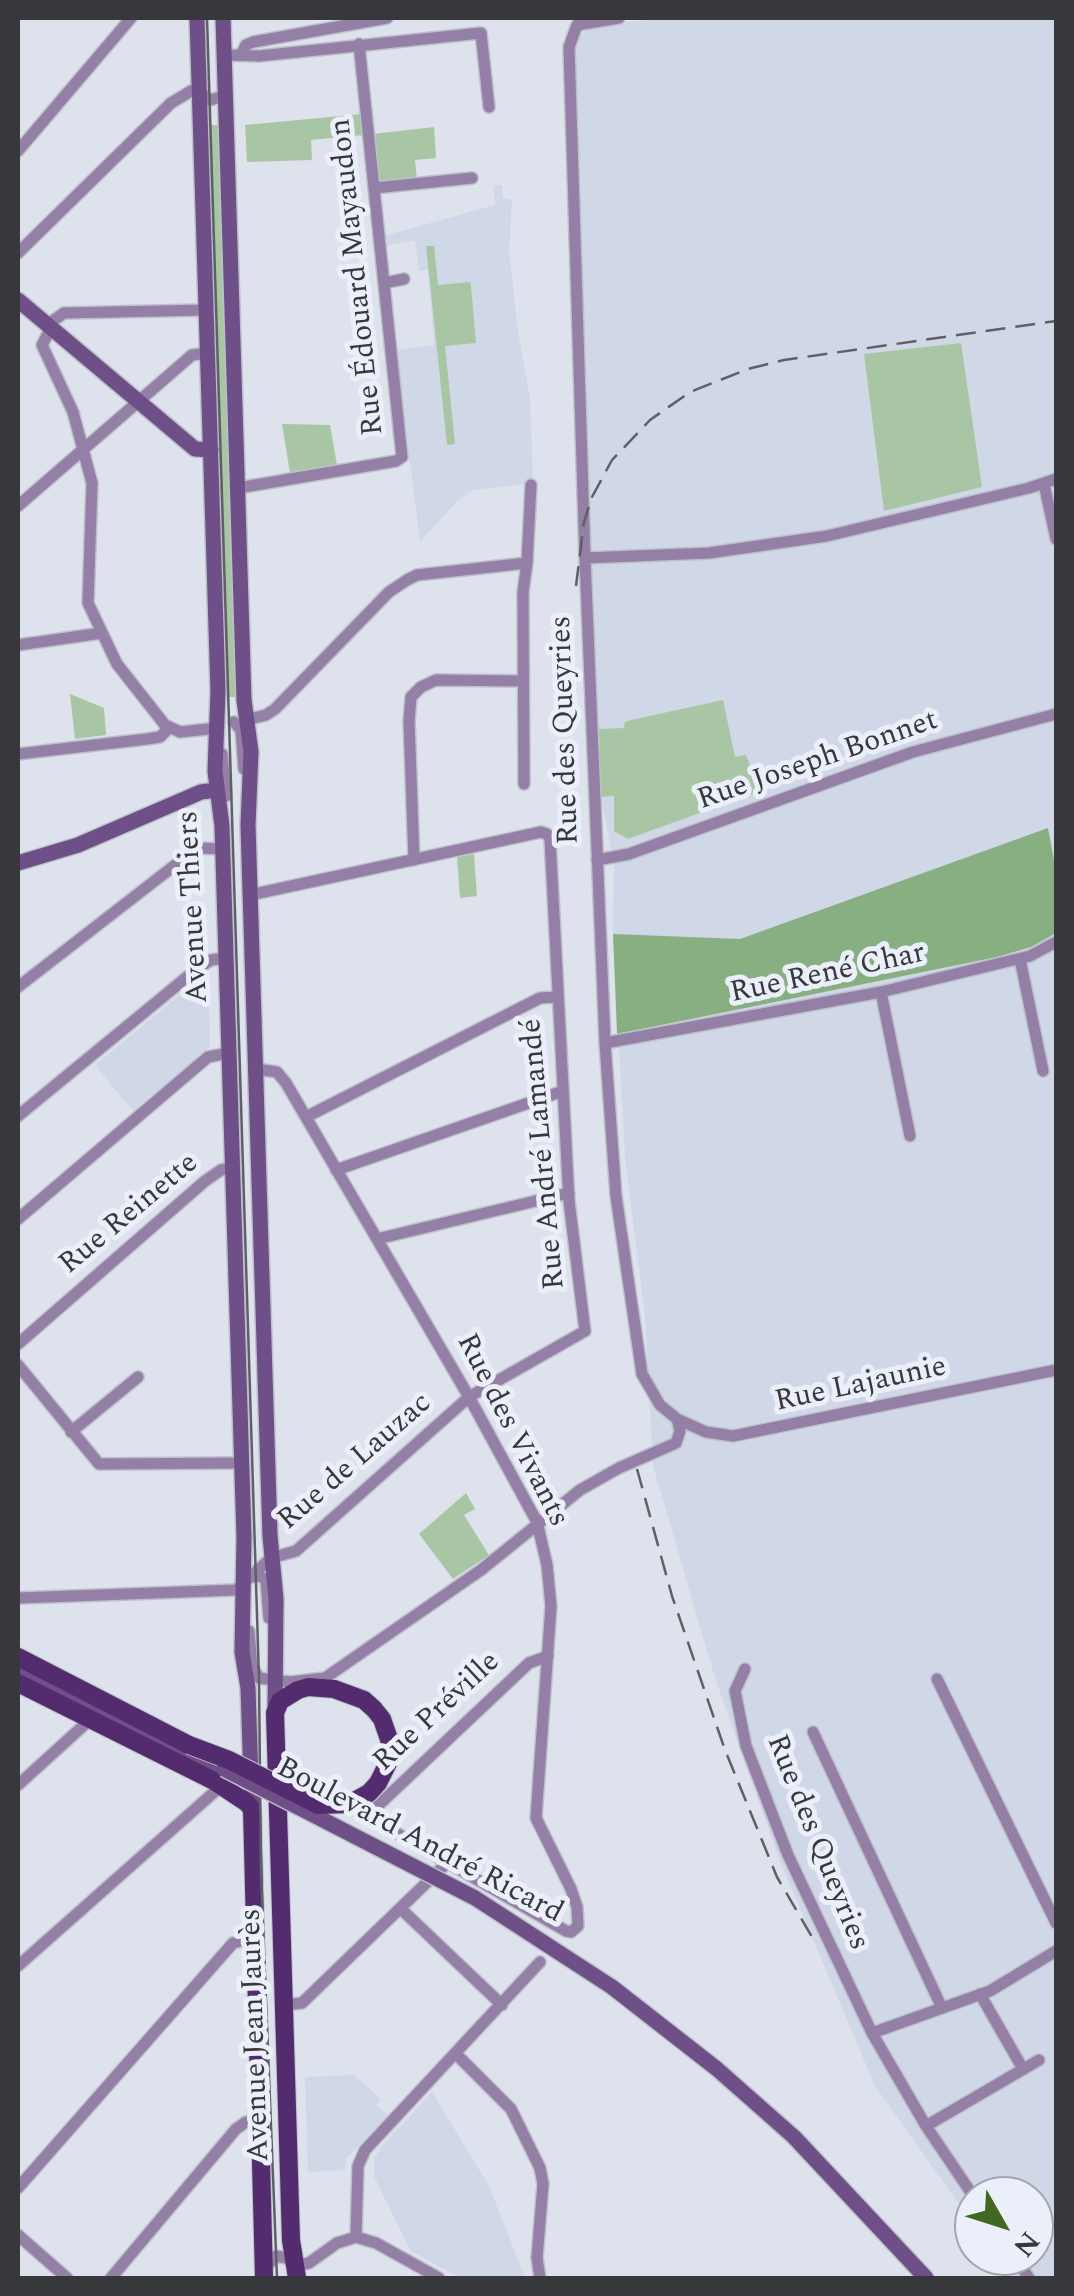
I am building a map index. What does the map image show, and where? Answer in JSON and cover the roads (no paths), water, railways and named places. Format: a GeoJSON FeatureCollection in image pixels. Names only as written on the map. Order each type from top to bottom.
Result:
{"type":"FeatureCollection","features":[{"type":"Feature","properties":{"kind":"main road","name":"Avenue Thiers"},"geometry":{"type":"LineString","coordinates":[[197,18],[247,1579],[242,1652],[248,1688],[252,1802]]}},
{"type":"Feature","properties":{"kind":"main road","name":"Avenue Thiers"},"geometry":{"type":"LineString","coordinates":[[223,18],[233,55],[226,91],[238,488],[240,721],[251,752],[250,895],[271,1558],[276,1600],[278,1789]]}},
{"type":"Feature","properties":{"kind":"main road"},"geometry":{"type":"LineString","coordinates":[[18,300],[195,449],[211,450]]}},
{"type":"Feature","properties":{"kind":"main road"},"geometry":{"type":"LineString","coordinates":[[218,728],[240,721]]}},
{"type":"Feature","properties":{"kind":"main road"},"geometry":{"type":"LineString","coordinates":[[18,863],[78,845],[201,792],[221,793],[236,801],[249,792]]}},
{"type":"Feature","properties":{"kind":"main road"},"geometry":{"type":"LineString","coordinates":[[18,1656],[318,1805],[349,1804],[378,1784],[388,1763],[390,1742],[382,1719],[364,1700],[314,1684],[285,1696],[275,1712]]}},
{"type":"Feature","properties":{"kind":"main road"},"geometry":{"type":"LineString","coordinates":[[18,1668],[185,1753],[248,1803],[252,1802]]}},
{"type":"Feature","properties":{"kind":"main road"},"geometry":{"type":"LineString","coordinates":[[18,1683],[220,1779]]}},
{"type":"Feature","properties":{"kind":"main road","name":"Boulevard André Ricard"},"geometry":{"type":"LineString","coordinates":[[190,1744],[220,1779],[475,1898],[612,1987],[707,2060],[782,2127],[926,2278]]}},
{"type":"Feature","properties":{"kind":"main road","name":"Avenue Jean Jaurès"},"geometry":{"type":"LineString","coordinates":[[278,1789],[296,2272]]}},
{"type":"Feature","properties":{"kind":"main road","name":"Avenue Jean Jaurès"},"geometry":{"type":"LineString","coordinates":[[252,1802],[264,2274]]}},
{"type":"Feature","properties":{"kind":"street"},"geometry":{"type":"LineString","coordinates":[[18,152],[131,18]]}},
{"type":"Feature","properties":{"kind":"street"},"geometry":{"type":"LineString","coordinates":[[233,55],[253,42],[388,18]]}},
{"type":"Feature","properties":{"kind":"street"},"geometry":{"type":"LineString","coordinates":[[574,21],[620,18]]}},
{"type":"Feature","properties":{"kind":"street","name":"Rue des Queyries"},"geometry":{"type":"LineString","coordinates":[[574,21],[569,47],[585,558],[605,1043],[616,1196],[642,1374],[650,1391],[677,1420]]}},
{"type":"Feature","properties":{"kind":"street"},"geometry":{"type":"LineString","coordinates":[[233,55],[481,33],[489,107]]}},
{"type":"Feature","properties":{"kind":"street","name":"Rue Édouard Mayaudon"},"geometry":{"type":"LineString","coordinates":[[238,488],[402,457],[359,44]]}},
{"type":"Feature","properties":{"kind":"street"},"geometry":{"type":"LineString","coordinates":[[18,254],[171,103],[184,93],[198,90],[210,100],[226,91]]}},
{"type":"Feature","properties":{"kind":"street"},"geometry":{"type":"LineString","coordinates":[[374,188],[472,178]]}},
{"type":"Feature","properties":{"kind":"street"},"geometry":{"type":"LineString","coordinates":[[384,283],[404,279]]}},
{"type":"Feature","properties":{"kind":"street"},"geometry":{"type":"LineString","coordinates":[[206,310],[64,313],[49,326],[42,345],[73,412],[92,484],[88,603],[102,634],[117,664],[169,728],[189,732],[218,728]]}},
{"type":"Feature","properties":{"kind":"street"},"geometry":{"type":"LineString","coordinates":[[18,506],[192,355],[208,354]]}},
{"type":"Feature","properties":{"kind":"street"},"geometry":{"type":"LineString","coordinates":[[585,558],[710,552],[827,536],[1050,481],[1056,539]]}},
{"type":"Feature","properties":{"kind":"street"},"geometry":{"type":"LineString","coordinates":[[524,784],[523,592],[531,485]]}},
{"type":"Feature","properties":{"kind":"street"},"geometry":{"type":"LineString","coordinates":[[240,721],[276,709],[406,580],[528,563]]}},
{"type":"Feature","properties":{"kind":"street"},"geometry":{"type":"LineString","coordinates":[[18,645],[102,634]]}},
{"type":"Feature","properties":{"kind":"street"},"geometry":{"type":"LineString","coordinates":[[250,895],[414,860],[409,712],[414,694],[436,680],[522,681]]}},
{"type":"Feature","properties":{"kind":"street","name":"Rue Joseph Bonnet"},"geometry":{"type":"LineString","coordinates":[[597,860],[629,854],[914,752],[1056,714]]}},
{"type":"Feature","properties":{"kind":"street"},"geometry":{"type":"LineString","coordinates":[[18,754],[147,740],[160,737],[169,728]]}},
{"type":"Feature","properties":{"kind":"street","name":"Rue André Lamandé"},"geometry":{"type":"LineString","coordinates":[[414,860],[541,832],[550,839],[569,1193],[586,1331],[470,1397]]}},
{"type":"Feature","properties":{"kind":"street"},"geometry":{"type":"LineString","coordinates":[[18,987],[197,848],[223,849]]}},
{"type":"Feature","properties":{"kind":"street","name":"Rue René Char"},"geometry":{"type":"LineString","coordinates":[[605,1043],[881,992],[1020,959],[1056,942]]}},
{"type":"Feature","properties":{"kind":"street"},"geometry":{"type":"LineString","coordinates":[[18,1116],[198,968],[211,960],[226,958]]}},
{"type":"Feature","properties":{"kind":"street"},"geometry":{"type":"LineString","coordinates":[[1020,959],[1043,1071]]}},
{"type":"Feature","properties":{"kind":"street"},"geometry":{"type":"LineString","coordinates":[[881,992],[910,1136]]}},
{"type":"Feature","properties":{"kind":"street"},"geometry":{"type":"LineString","coordinates":[[306,1116],[540,998],[556,997]]}},
{"type":"Feature","properties":{"kind":"street"},"geometry":{"type":"LineString","coordinates":[[18,1219],[208,1058],[229,1053]]}},
{"type":"Feature","properties":{"kind":"street","name":"Rue des Vivants"},"geometry":{"type":"LineString","coordinates":[[256,1070],[277,1072],[306,1116],[470,1397],[538,1526],[551,1606],[536,1818],[570,1889],[577,1907],[578,1926],[566,1931],[448,1862]]}},
{"type":"Feature","properties":{"kind":"street"},"geometry":{"type":"LineString","coordinates":[[336,1170],[563,1092]]}},
{"type":"Feature","properties":{"kind":"street","name":"Rue Reinette"},"geometry":{"type":"LineString","coordinates":[[18,1344],[205,1181],[232,1168]]}},
{"type":"Feature","properties":{"kind":"street"},"geometry":{"type":"LineString","coordinates":[[377,1239],[569,1193]]}},
{"type":"Feature","properties":{"kind":"street"},"geometry":{"type":"LineString","coordinates":[[18,1365],[95,1461],[104,1466],[242,1463]]}},
{"type":"Feature","properties":{"kind":"street","name":"Rue Lajaunie"},"geometry":{"type":"LineString","coordinates":[[677,1420],[717,1435],[750,1435],[1056,1370]]}},
{"type":"Feature","properties":{"kind":"street"},"geometry":{"type":"LineString","coordinates":[[71,1432],[138,1378]]}},
{"type":"Feature","properties":{"kind":"street","name":"Rue de Lauzac"},"geometry":{"type":"LineString","coordinates":[[247,1579],[271,1558],[296,1551],[470,1397]]}},
{"type":"Feature","properties":{"kind":"street"},"geometry":{"type":"LineString","coordinates":[[247,1579],[252,1667],[260,1678],[275,1674],[314,1684],[481,1570],[580,1490],[676,1443],[680,1432],[677,1420]]}},
{"type":"Feature","properties":{"kind":"street"},"geometry":{"type":"LineString","coordinates":[[18,1598],[230,1593],[247,1579],[263,1578],[267,1585],[275,1674]]}},
{"type":"Feature","properties":{"kind":"street","name":"Rue Préville"},"geometry":{"type":"LineString","coordinates":[[368,1816],[528,1663],[548,1656]]}},
{"type":"Feature","properties":{"kind":"street","name":"Rue des Queyries"},"geometry":{"type":"LineString","coordinates":[[745,1669],[735,1691],[746,1746],[804,1891],[872,2033],[960,2176]]}},
{"type":"Feature","properties":{"kind":"street"},"geometry":{"type":"LineString","coordinates":[[937,1679],[1056,1923]]}},
{"type":"Feature","properties":{"kind":"street"},"geometry":{"type":"LineString","coordinates":[[18,1785],[88,1718]]}},
{"type":"Feature","properties":{"kind":"street"},"geometry":{"type":"LineString","coordinates":[[813,1732],[942,2008]]}},
{"type":"Feature","properties":{"kind":"street"},"geometry":{"type":"LineString","coordinates":[[18,1966],[220,1779]]}},
{"type":"Feature","properties":{"kind":"street"},"geometry":{"type":"LineString","coordinates":[[252,1802],[296,1780],[448,1862],[302,2002],[284,2006]]}},
{"type":"Feature","properties":{"kind":"street"},"geometry":{"type":"LineString","coordinates":[[401,1909],[502,2004]]}},
{"type":"Feature","properties":{"kind":"street"},"geometry":{"type":"LineString","coordinates":[[18,2188],[233,1943],[256,1937]]}},
{"type":"Feature","properties":{"kind":"street"},"geometry":{"type":"LineString","coordinates":[[872,2033],[980,1994],[1056,1951]]}},
{"type":"Feature","properties":{"kind":"street"},"geometry":{"type":"LineString","coordinates":[[356,2237],[358,2166],[362,2155],[540,1962]]}},
{"type":"Feature","properties":{"kind":"street"},"geometry":{"type":"LineString","coordinates":[[980,1994],[1023,2068]]}},
{"type":"Feature","properties":{"kind":"street"},"geometry":{"type":"LineString","coordinates":[[456,2054],[511,2109],[540,2168],[540,2278]]}},
{"type":"Feature","properties":{"kind":"street"},"geometry":{"type":"LineString","coordinates":[[926,2126],[1038,2060]]}},
{"type":"Feature","properties":{"kind":"street"},"geometry":{"type":"LineString","coordinates":[[112,2278],[236,2130],[246,2122],[261,2121]]}},
{"type":"Feature","properties":{"kind":"street"},"geometry":{"type":"LineString","coordinates":[[18,2235],[67,2278]]}},
{"type":"Feature","properties":{"kind":"street"},"geometry":{"type":"LineString","coordinates":[[264,2274],[276,2256],[287,2258],[296,2272],[336,2244],[356,2237],[376,2243],[438,2278]]}},
{"type":"Feature","properties":{"kind":"tram line"},"geometry":{"type":"LineString","coordinates":[[207,18],[259,1678],[261,1873],[277,2278]]}},
{"type":"Feature","properties":{"kind":"railway"},"geometry":{"type":"LineString","coordinates":[[576,586],[584,522],[612,460],[650,420],[690,392],[748,369],[784,360],[1056,321]]}},
{"type":"Feature","properties":{"kind":"railway"},"geometry":{"type":"LineString","coordinates":[[637,1469],[672,1596],[725,1750],[777,1877],[812,1937]]}}]}
